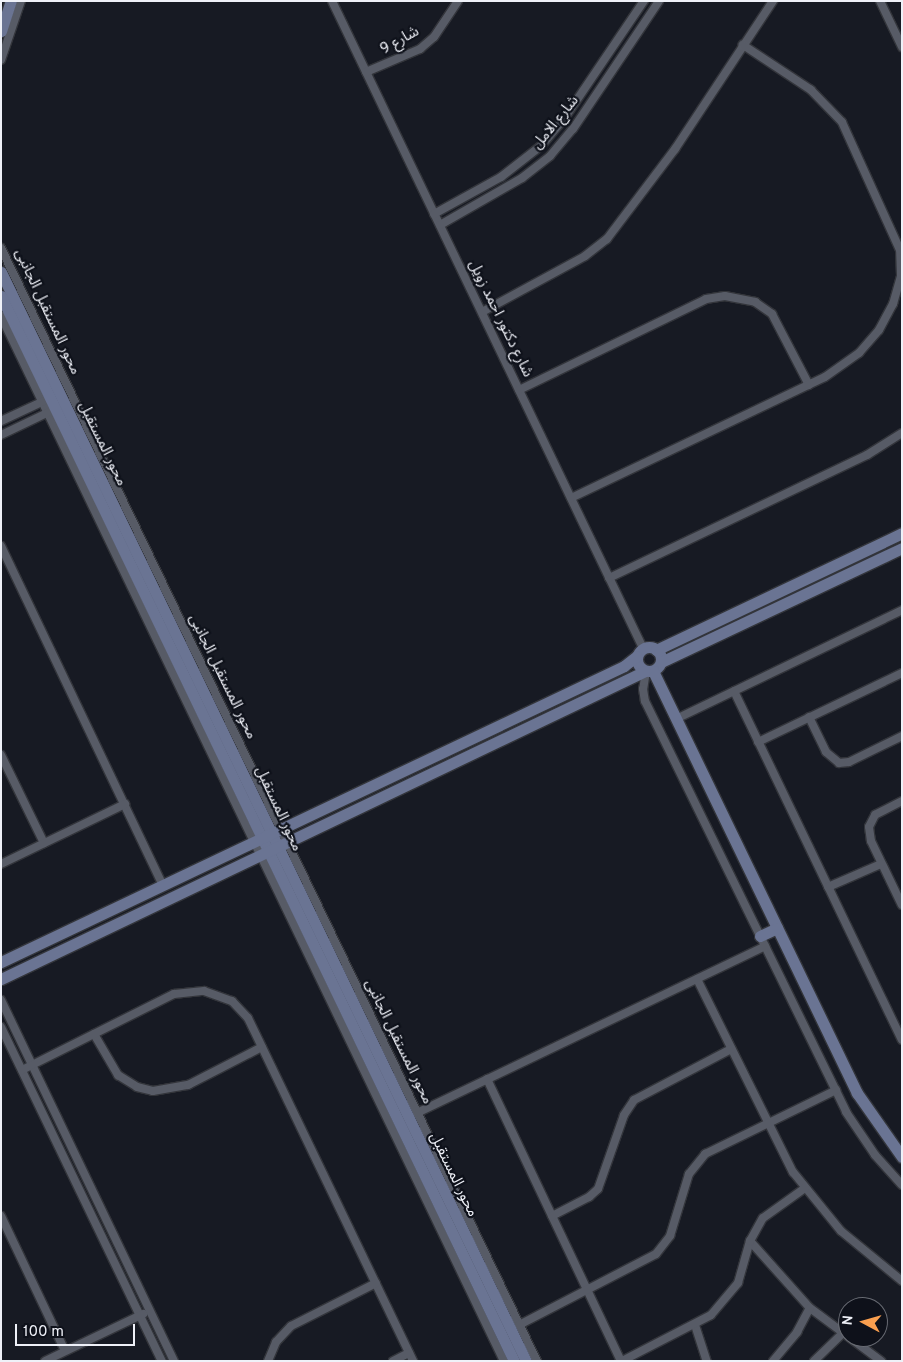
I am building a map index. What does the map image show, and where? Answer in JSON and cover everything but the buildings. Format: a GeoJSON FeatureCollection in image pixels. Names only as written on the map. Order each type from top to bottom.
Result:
{"type":"FeatureCollection","features":[{"type":"Feature","properties":{"kind":"street"},"geometry":{"type":"LineString","coordinates":[[1,31],[11,1]]}},
{"type":"Feature","properties":{"kind":"street"},"geometry":{"type":"LineString","coordinates":[[1,60],[21,1]]}},
{"type":"Feature","properties":{"kind":"street","name":"شارع دكتور احمد زويل"},"geometry":{"type":"LineString","coordinates":[[332,1],[609,578],[640,652]]}},
{"type":"Feature","properties":{"kind":"street","name":"شارع 9"},"geometry":{"type":"LineString","coordinates":[[366,72],[420,49],[434,37],[458,1]]}},
{"type":"Feature","properties":{"kind":"street","name":"شارع الامل"},"geometry":{"type":"LineString","coordinates":[[434,214],[501,177],[542,146],[564,119],[644,1]]}},
{"type":"Feature","properties":{"kind":"street","name":"شارع الامل"},"geometry":{"type":"LineString","coordinates":[[440,225],[515,183],[550,156],[595,97],[659,1]]}},
{"type":"Feature","properties":{"kind":"street"},"geometry":{"type":"LineString","coordinates":[[482,312],[585,256],[607,239],[675,150],[773,1]]}},
{"type":"Feature","properties":{"kind":"street"},"geometry":{"type":"LineString","coordinates":[[880,1],[902,47]]}},
{"type":"Feature","properties":{"kind":"street"},"geometry":{"type":"LineString","coordinates":[[571,498],[809,385],[846,364],[879,330],[898,290],[900,250],[842,122],[833,110],[811,90],[743,45]]}},
{"type":"Feature","properties":{"kind":"street","name":"محور المستقبل الجانبى"},"geometry":{"type":"LineString","coordinates":[[1,248],[61,407]]}},
{"type":"Feature","properties":{"kind":"street","name":"محور المستقبل"},"geometry":{"type":"LineString","coordinates":[[1,272],[55,395]]}},
{"type":"Feature","properties":{"kind":"street","name":"محور المستقبل"},"geometry":{"type":"LineString","coordinates":[[1,296],[55,395],[277,831],[273,848]]}},
{"type":"Feature","properties":{"kind":"street"},"geometry":{"type":"LineString","coordinates":[[519,390],[706,299],[725,296],[755,302],[772,314],[809,385]]}},
{"type":"Feature","properties":{"kind":"street","name":"محور المستقبل الجانبى"},"geometry":{"type":"LineString","coordinates":[[1,316],[55,395]]}},
{"type":"Feature","properties":{"kind":"street"},"geometry":{"type":"LineString","coordinates":[[1,421],[55,395]]}},
{"type":"Feature","properties":{"kind":"street"},"geometry":{"type":"LineString","coordinates":[[1,435],[61,407]]}},
{"type":"Feature","properties":{"kind":"street","name":"محور المستقبل"},"geometry":{"type":"LineString","coordinates":[[61,407],[258,840],[273,848],[527,1359]]}},
{"type":"Feature","properties":{"kind":"street"},"geometry":{"type":"LineString","coordinates":[[609,578],[863,457],[902,433]]}},
{"type":"Feature","properties":{"kind":"street"},"geometry":{"type":"LineString","coordinates":[[1,979],[273,848],[551,708],[624,666],[640,652],[656,650],[902,533]]}},
{"type":"Feature","properties":{"kind":"street"},"geometry":{"type":"LineString","coordinates":[[1,546],[4,560],[163,885]]}},
{"type":"Feature","properties":{"kind":"street"},"geometry":{"type":"LineString","coordinates":[[1,962],[277,831],[551,708],[651,669],[902,548]]}},
{"type":"Feature","properties":{"kind":"street"},"geometry":{"type":"LineString","coordinates":[[676,719],[902,610]]}},
{"type":"Feature","properties":{"kind":"street"},"geometry":{"type":"LineString","coordinates":[[656,650],[643,689],[645,701],[836,1090],[865,1142],[902,1186]]}},
{"type":"Feature","properties":{"kind":"street"},"geometry":{"type":"LineString","coordinates":[[640,652],[638,665],[651,669],[857,1093],[902,1157]]}},
{"type":"Feature","properties":{"kind":"street"},"geometry":{"type":"LineString","coordinates":[[758,742],[902,673]]}},
{"type":"Feature","properties":{"kind":"street"},"geometry":{"type":"LineString","coordinates":[[734,691],[902,1040]]}},
{"type":"Feature","properties":{"kind":"street"},"geometry":{"type":"LineString","coordinates":[[809,717],[829,757],[839,763],[849,762],[902,736]]}},
{"type":"Feature","properties":{"kind":"street"},"geometry":{"type":"LineString","coordinates":[[2,760],[44,843]]}},
{"type":"Feature","properties":{"kind":"street"},"geometry":{"type":"LineString","coordinates":[[901,901],[881,864],[869,827],[875,815],[902,801]]}},
{"type":"Feature","properties":{"kind":"street"},"geometry":{"type":"LineString","coordinates":[[1,864],[125,804]]}},
{"type":"Feature","properties":{"kind":"street"},"geometry":{"type":"LineString","coordinates":[[273,848],[504,1361]]}},
{"type":"Feature","properties":{"kind":"street","name":"محور المستقبل الجانبى"},"geometry":{"type":"LineString","coordinates":[[273,848],[417,1112],[519,1325],[527,1359]]}},
{"type":"Feature","properties":{"kind":"street"},"geometry":{"type":"LineString","coordinates":[[828,887],[881,864]]}},
{"type":"Feature","properties":{"kind":"street"},"geometry":{"type":"LineString","coordinates":[[417,1112],[697,979],[763,941],[777,928]]}},
{"type":"Feature","properties":{"kind":"street"},"geometry":{"type":"LineString","coordinates":[[697,979],[767,1123],[805,1188],[854,1244],[902,1281]]}},
{"type":"Feature","properties":{"kind":"street"},"geometry":{"type":"LineString","coordinates":[[22,1070],[174,994],[204,991],[225,997],[238,1006],[248,1018],[413,1361]]}},
{"type":"Feature","properties":{"kind":"street"},"geometry":{"type":"LineString","coordinates":[[1,1000],[174,1361]]}},
{"type":"Feature","properties":{"kind":"street"},"geometry":{"type":"LineString","coordinates":[[1,1027],[162,1361]]}},
{"type":"Feature","properties":{"kind":"street"},"geometry":{"type":"LineString","coordinates":[[94,1034],[118,1075],[137,1087],[153,1091],[188,1085],[262,1047]]}},
{"type":"Feature","properties":{"kind":"street"},"geometry":{"type":"LineString","coordinates":[[552,1216],[589,1197],[598,1189],[624,1115],[634,1100],[731,1050]]}},
{"type":"Feature","properties":{"kind":"street"},"geometry":{"type":"LineString","coordinates":[[487,1079],[621,1361],[711,1316],[732,1292],[742,1273],[750,1242],[769,1212],[805,1188]]}},
{"type":"Feature","properties":{"kind":"street"},"geometry":{"type":"LineString","coordinates":[[519,1325],[650,1258],[662,1248],[672,1230],[689,1174],[700,1158],[836,1090]]}},
{"type":"Feature","properties":{"kind":"street"},"geometry":{"type":"LineString","coordinates":[[1,1216],[65,1351]]}},
{"type":"Feature","properties":{"kind":"street"},"geometry":{"type":"LineString","coordinates":[[750,1242],[810,1308],[838,1331]]}},
{"type":"Feature","properties":{"kind":"street"},"geometry":{"type":"LineString","coordinates":[[268,1361],[276,1342],[291,1326],[376,1283]]}},
{"type":"Feature","properties":{"kind":"street"},"geometry":{"type":"LineString","coordinates":[[773,1361],[797,1332],[810,1308]]}},
{"type":"Feature","properties":{"kind":"street"},"geometry":{"type":"LineString","coordinates":[[45,1361],[150,1310]]}},
{"type":"Feature","properties":{"kind":"street"},"geometry":{"type":"LineString","coordinates":[[695,1325],[707,1361]]}},
{"type":"Feature","properties":{"kind":"street"},"geometry":{"type":"LineString","coordinates":[[814,1361],[838,1338]]}},
{"type":"Feature","properties":{"kind":"street"},"geometry":{"type":"LineString","coordinates":[[861,1347],[881,1361]]}},
{"type":"Feature","properties":{"kind":"street"},"geometry":{"type":"LineString","coordinates":[[393,1361],[409,1353]]}}]}
